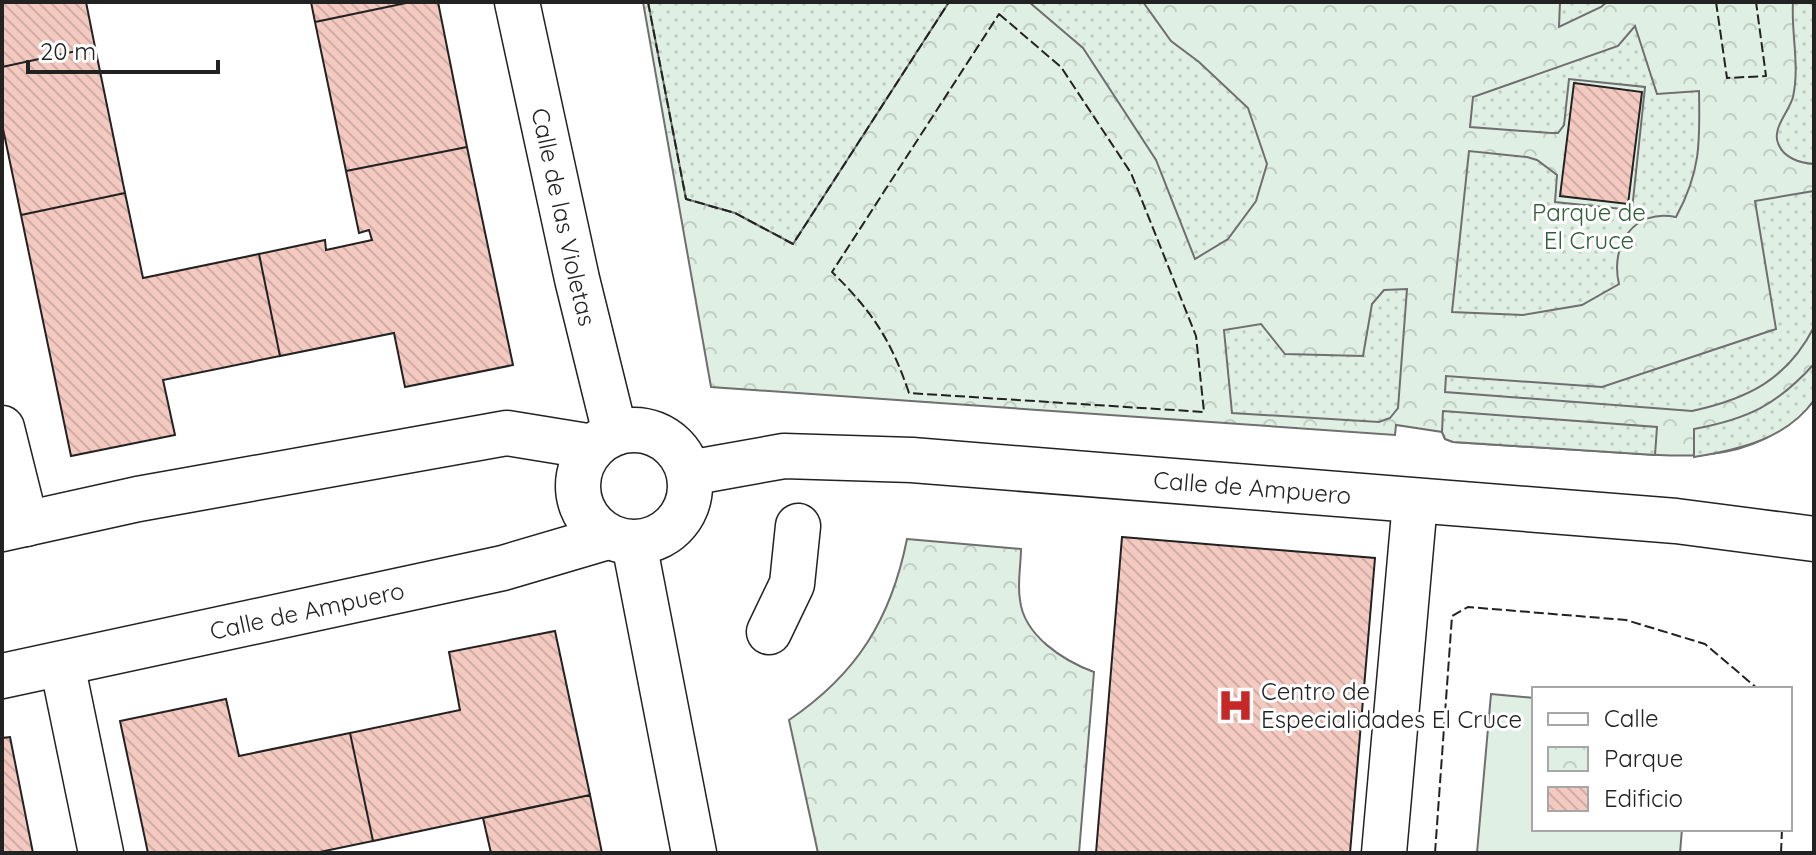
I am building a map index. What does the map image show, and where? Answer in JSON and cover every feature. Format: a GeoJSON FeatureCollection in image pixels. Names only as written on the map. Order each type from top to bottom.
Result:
{"type":"FeatureCollection","features":[{"type":"Feature","properties":{"kind":"street","name":"Calle de las Violetas"},"geometry":{"type":"LineString","coordinates":[[517,2],[577,279],[604,440]]}},
{"type":"Feature","properties":{"kind":"street"},"geometry":{"type":"LineString","coordinates":[[2,428],[14,527],[138,499],[507,433],[604,440],[634,429],[653,433],[669,442],[682,456],[689,473],[691,490],[687,507],[679,521],[666,533],[651,541],[621,540],[594,526],[584,513],[578,495],[578,478],[583,461],[604,440]]}},
{"type":"Feature","properties":{"kind":"street","name":"Calle de Ampuero"},"geometry":{"type":"LineString","coordinates":[[689,473],[784,456],[912,460],[1676,521],[1814,539]]}},
{"type":"Feature","properties":{"kind":"street"},"geometry":{"type":"LineString","coordinates":[[1384,853],[1415,502]]}},
{"type":"Feature","properties":{"kind":"street"},"geometry":{"type":"LineString","coordinates":[[769,632],[792,584],[798,526]]}},
{"type":"Feature","properties":{"kind":"street"},"geometry":{"type":"LineString","coordinates":[[621,540],[694,853]]}},
{"type":"Feature","properties":{"kind":"street","name":"Calle de Ampuero"},"geometry":{"type":"LineString","coordinates":[[2,676],[621,540]]}},
{"type":"Feature","properties":{"kind":"street"},"geometry":{"type":"LineString","coordinates":[[62,664],[101,853]]}},
{"type":"Feature","properties":{"kind":"green space","name":"Parque de El Cruce"},"geometry":{"type":"Polygon","coordinates":[[[643,2],[1814,2],[1814,401],[1790,423],[1765,439],[1712,454],[1685,456],[1453,442],[1445,439],[1442,432],[1396,425],[1395,435],[711,387],[643,2]]]}},
{"type":"Feature","properties":{"kind":"green space"},"geometry":{"type":"Polygon","coordinates":[[[648,2],[949,2],[793,244],[735,213],[686,199],[648,2]]]}},
{"type":"Feature","properties":{"kind":"green space"},"geometry":{"type":"Polygon","coordinates":[[[1029,2],[1143,2],[1171,41],[1199,62],[1248,108],[1267,164],[1256,201],[1228,239],[1195,259],[1156,160],[1083,48],[1029,2]]]}},
{"type":"Feature","properties":{"kind":"green space"},"geometry":{"type":"Polygon","coordinates":[[[1560,2],[1607,2],[1559,27],[1560,2]]]}},
{"type":"Feature","properties":{"kind":"green space"},"geometry":{"type":"Polygon","coordinates":[[[1793,2],[1814,2],[1814,164],[1788,156],[1780,148],[1777,137],[1795,85],[1793,2]]]}},
{"type":"Feature","properties":{"kind":"green space"},"geometry":{"type":"Polygon","coordinates":[[[1635,26],[1657,94],[1699,91],[1695,170],[1676,217],[1648,218],[1637,224],[1628,233],[1618,256],[1619,284],[1582,305],[1523,315],[1452,312],[1469,151],[1537,160],[1557,175],[1555,202],[1632,210],[1645,87],[1569,79],[1564,125],[1558,133],[1470,127],[1473,97],[1618,46],[1635,26]]]}},
{"type":"Feature","properties":{"kind":"green space"},"geometry":{"type":"Polygon","coordinates":[[[1814,191],[1814,327],[1791,361],[1778,374],[1748,393],[1692,411],[1445,392],[1446,376],[1602,387],[1776,329],[1755,201],[1814,191]]]}},
{"type":"Feature","properties":{"kind":"green space"},"geometry":{"type":"Polygon","coordinates":[[[1407,289],[1398,408],[1390,418],[1379,422],[1232,413],[1224,330],[1261,324],[1285,354],[1363,356],[1372,304],[1384,290],[1407,289]]]}},
{"type":"Feature","properties":{"kind":"green space"},"geometry":{"type":"Polygon","coordinates":[[[1814,364],[1814,400],[1790,424],[1744,446],[1694,457],[1694,429],[1746,415],[1760,408],[1787,390],[1814,364]]]}},
{"type":"Feature","properties":{"kind":"green space"},"geometry":{"type":"Polygon","coordinates":[[[1443,411],[1657,427],[1655,455],[1453,442],[1445,439],[1442,432],[1443,411]]]}},
{"type":"Feature","properties":{"kind":"green space"},"geometry":{"type":"Polygon","coordinates":[[[907,539],[1021,549],[1019,594],[1029,625],[1058,654],[1094,672],[1079,853],[818,853],[789,720],[834,684],[868,642],[891,595],[907,539]]]}},
{"type":"Feature","properties":{"kind":"green space"},"geometry":{"type":"Polygon","coordinates":[[[1491,694],[1532,698],[1532,831],[1682,831],[1680,853],[1477,853],[1491,694]]]}},
{"type":"Feature","properties":{"kind":"building"},"geometry":{"type":"Polygon","coordinates":[[[2,2],[86,2],[95,47],[2,67],[2,2]]]}},
{"type":"Feature","properties":{"kind":"building"},"geometry":{"type":"Polygon","coordinates":[[[311,2],[411,2],[315,22],[311,2]]]}},
{"type":"Feature","properties":{"kind":"building"},"geometry":{"type":"Polygon","coordinates":[[[411,2],[438,2],[467,147],[346,171],[315,22],[411,2]]]}},
{"type":"Feature","properties":{"kind":"building"},"geometry":{"type":"Polygon","coordinates":[[[95,47],[125,193],[21,215],[2,124],[2,67],[95,47]]]}},
{"type":"Feature","properties":{"kind":"building"},"geometry":{"type":"Polygon","coordinates":[[[1574,83],[1642,92],[1628,204],[1560,196],[1574,83]]]}},
{"type":"Feature","properties":{"kind":"building"},"geometry":{"type":"Polygon","coordinates":[[[467,147],[513,365],[405,387],[394,333],[280,356],[259,254],[325,240],[326,250],[372,240],[369,230],[359,233],[346,171],[467,147]]]}},
{"type":"Feature","properties":{"kind":"building"},"geometry":{"type":"Polygon","coordinates":[[[125,193],[143,278],[259,254],[280,356],[163,380],[175,435],[71,456],[21,215],[125,193]]]}},
{"type":"Feature","properties":{"kind":"building","name":"Centro de Especialidades El Cruce"},"geometry":{"type":"Polygon","coordinates":[[[1122,537],[1375,558],[1350,853],[1096,853],[1122,537]]]}},
{"type":"Feature","properties":{"kind":"building"},"geometry":{"type":"Polygon","coordinates":[[[555,631],[590,795],[373,841],[350,733],[460,710],[449,652],[555,631]]]}},
{"type":"Feature","properties":{"kind":"building"},"geometry":{"type":"Polygon","coordinates":[[[226,699],[239,756],[350,733],[373,841],[315,853],[148,853],[120,721],[226,699]]]}},
{"type":"Feature","properties":{"kind":"building"},"geometry":{"type":"Polygon","coordinates":[[[10,737],[33,853],[2,853],[2,738],[10,737]]]}},
{"type":"Feature","properties":{"kind":"building"},"geometry":{"type":"Polygon","coordinates":[[[590,795],[602,853],[491,853],[483,818],[590,795]]]}},
{"type":"Feature","properties":{"kind":"fence"},"geometry":{"type":"LineString","coordinates":[[648,2],[686,199],[735,213],[793,244],[949,2]]}},
{"type":"Feature","properties":{"kind":"fence"},"geometry":{"type":"LineString","coordinates":[[1716,2],[1727,78],[1766,76],[1756,2]]}},
{"type":"Feature","properties":{"kind":"fence"},"geometry":{"type":"LineString","coordinates":[[999,14],[1061,67],[1131,173],[1196,336],[1204,412],[909,393],[879,327],[832,272],[999,14]]}},
{"type":"Feature","properties":{"kind":"fence"},"geometry":{"type":"LineString","coordinates":[[1435,853],[1452,616],[1468,607],[1626,620],[1705,644],[1756,687]]}},
{"type":"Feature","properties":{"kind":"fence"},"geometry":{"type":"LineString","coordinates":[[1781,853],[1782,831]]}},
{"type":"Feature","properties":{"kind":"place","name":"Centro de Especialidades El Cruce"},"geometry":{"type":"Point","coordinates":[1235,705]}}]}
